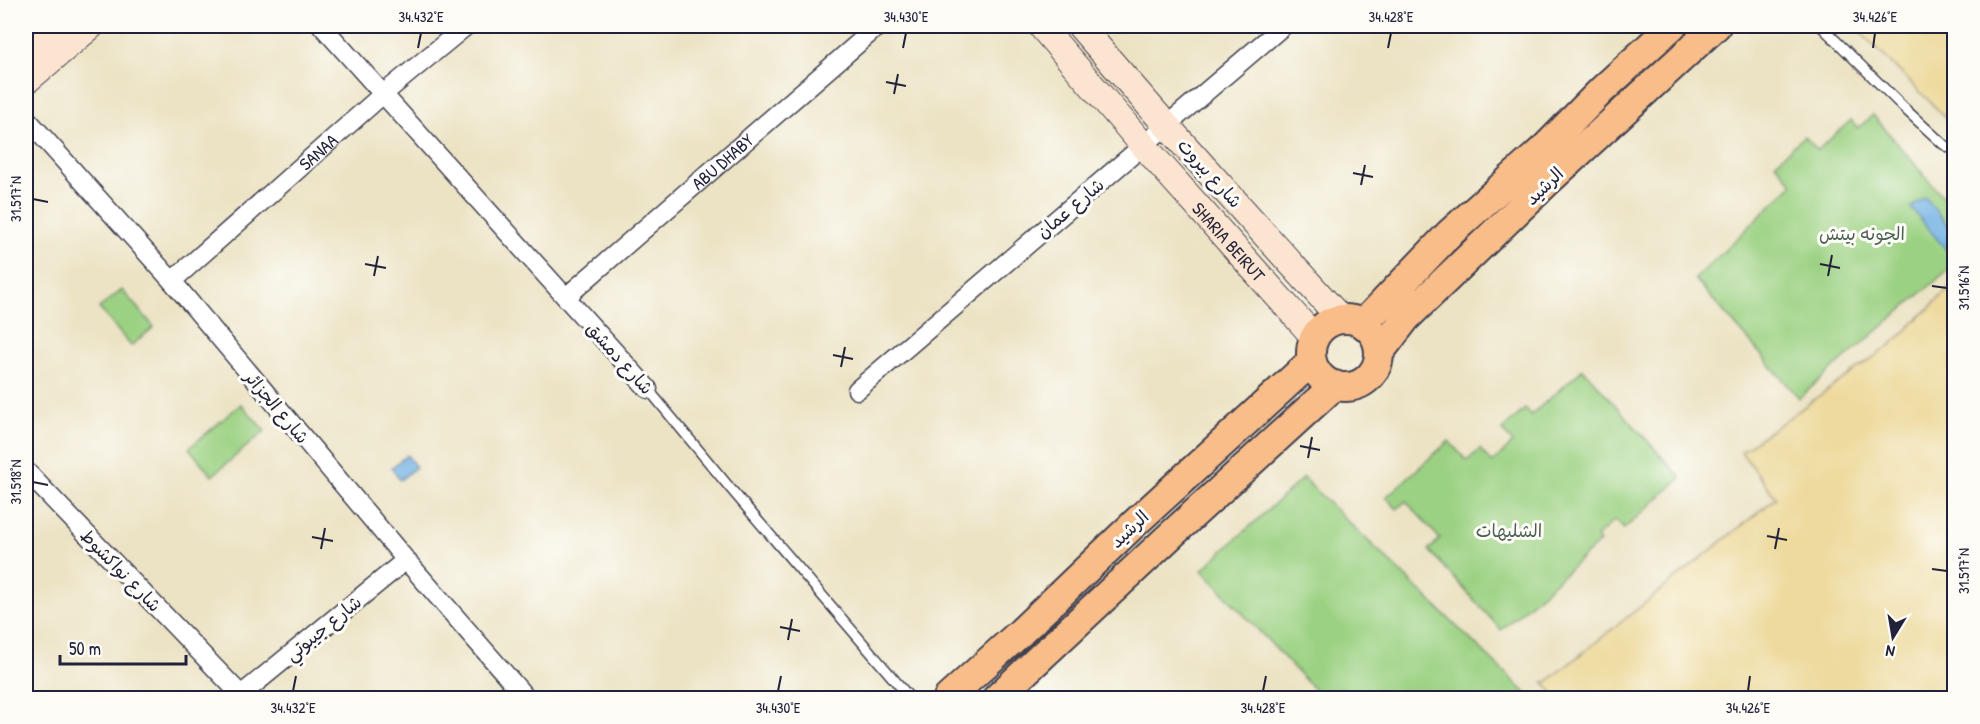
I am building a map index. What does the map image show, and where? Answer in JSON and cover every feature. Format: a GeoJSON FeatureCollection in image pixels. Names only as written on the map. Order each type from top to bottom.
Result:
{"type":"FeatureCollection","features":[{"type":"Feature","properties":{"kind":"main road"},"geometry":{"type":"LineString","coordinates":[[26,55],[60,26]]}},
{"type":"Feature","properties":{"kind":"main road"},"geometry":{"type":"LineString","coordinates":[[26,81],[91,26]]}},
{"type":"Feature","properties":{"kind":"main road"},"geometry":{"type":"LineString","coordinates":[[1041,26],[1143,145]]}},
{"type":"Feature","properties":{"kind":"main road","name":"شارع بيروت"},"geometry":{"type":"LineString","coordinates":[[1080,26],[1166,125],[1352,322]]}},
{"type":"Feature","properties":{"kind":"main road","name":"الرشيد"},"geometry":{"type":"LineString","coordinates":[[1352,322],[1546,147],[1602,90],[1672,26]]}},
{"type":"Feature","properties":{"kind":"main road","name":"الرشيد"},"geometry":{"type":"LineString","coordinates":[[1379,353],[1406,318],[1546,183],[1716,26]]}},
{"type":"Feature","properties":{"kind":"main road","name":"SHARIA BEIRUT"},"geometry":{"type":"LineString","coordinates":[[1143,145],[1313,350]]}},
{"type":"Feature","properties":{"kind":"main road"},"geometry":{"type":"LineString","coordinates":[[1330,322],[1352,322],[1372,332],[1379,353],[1377,363],[1373,373],[1365,380],[1346,387],[1335,386],[1317,372],[1313,350],[1321,329],[1330,322]]}},
{"type":"Feature","properties":{"kind":"main road","name":"الرشيد"},"geometry":{"type":"LineString","coordinates":[[948,699],[1143,516],[1313,350]]}},
{"type":"Feature","properties":{"kind":"main road","name":"الرشيد"},"geometry":{"type":"LineString","coordinates":[[997,699],[1171,535],[1335,386]]}},
{"type":"Feature","properties":{"kind":"street","name":"شارع دمشق"},"geometry":{"type":"LineString","coordinates":[[322,26],[648,389]]}},
{"type":"Feature","properties":{"kind":"street","name":"SANAA"},"geometry":{"type":"LineString","coordinates":[[172,282],[382,95],[466,26]]}},
{"type":"Feature","properties":{"kind":"street","name":"ABU DHABY"},"geometry":{"type":"LineString","coordinates":[[566,297],[878,26]]}},
{"type":"Feature","properties":{"kind":"street","name":"شارع عمان"},"geometry":{"type":"LineString","coordinates":[[857,390],[1283,26]]}},
{"type":"Feature","properties":{"kind":"street","name":"شارع الجزائر"},"geometry":{"type":"LineString","coordinates":[[26,118],[172,282],[526,699]]}},
{"type":"Feature","properties":{"kind":"street","name":"شارع نواكشوط"},"geometry":{"type":"LineString","coordinates":[[26,471],[243,697]]}},
{"type":"Feature","properties":{"kind":"street","name":"شارع جيبوتي"},"geometry":{"type":"LineString","coordinates":[[243,697],[406,560]]}},
{"type":"Feature","properties":{"kind":"lane"},"geometry":{"type":"LineString","coordinates":[[1821,26],[1920,123],[1943,144],[1954,150]]}},
{"type":"Feature","properties":{"kind":"lane","name":"شارع دمشق"},"geometry":{"type":"LineString","coordinates":[[648,389],[910,699]]}},
{"type":"Feature","properties":{"kind":"green space","name":"الجونه بيتش"},"geometry":{"type":"Polygon","coordinates":[[[1873,115],[1954,210],[1954,265],[1799,398],[1695,279],[1793,184],[1775,163],[1804,136],[1818,150],[1851,120],[1858,128],[1873,115]]]}},
{"type":"Feature","properties":{"kind":"green space"},"geometry":{"type":"Polygon","coordinates":[[[122,290],[154,327],[131,346],[99,308],[122,290]]]}},
{"type":"Feature","properties":{"kind":"green space","name":"الشليهات"},"geometry":{"type":"Polygon","coordinates":[[[1583,369],[1681,478],[1624,529],[1615,520],[1596,537],[1600,542],[1501,630],[1429,550],[1440,539],[1406,501],[1397,509],[1386,497],[1449,441],[1467,461],[1480,449],[1492,463],[1513,443],[1502,430],[1525,409],[1531,415],[1583,369]]]}},
{"type":"Feature","properties":{"kind":"green space"},"geometry":{"type":"Polygon","coordinates":[[[241,404],[265,431],[212,476],[189,448],[241,404]]]}},
{"type":"Feature","properties":{"kind":"green space"},"geometry":{"type":"Polygon","coordinates":[[[1303,478],[1531,698],[1322,698],[1202,570],[1303,478]]]}},
{"type":"Feature","properties":{"kind":"sand"},"geometry":{"type":"Polygon","coordinates":[[[1854,26],[1954,26],[1954,126],[1854,26]]]}},
{"type":"Feature","properties":{"kind":"sand"},"geometry":{"type":"Polygon","coordinates":[[[1954,284],[1954,693],[1952,698],[1557,698],[1543,681],[1545,683],[1776,498],[1741,452],[1892,344],[1954,284]]]}},
{"type":"Feature","properties":{"kind":"water"},"geometry":{"type":"Polygon","coordinates":[[[1925,197],[1954,233],[1954,247],[1948,252],[1911,208],[1925,197]]]}},
{"type":"Feature","properties":{"kind":"water"},"geometry":{"type":"Polygon","coordinates":[[[407,455],[416,467],[400,480],[391,468],[407,455]]]}}]}
